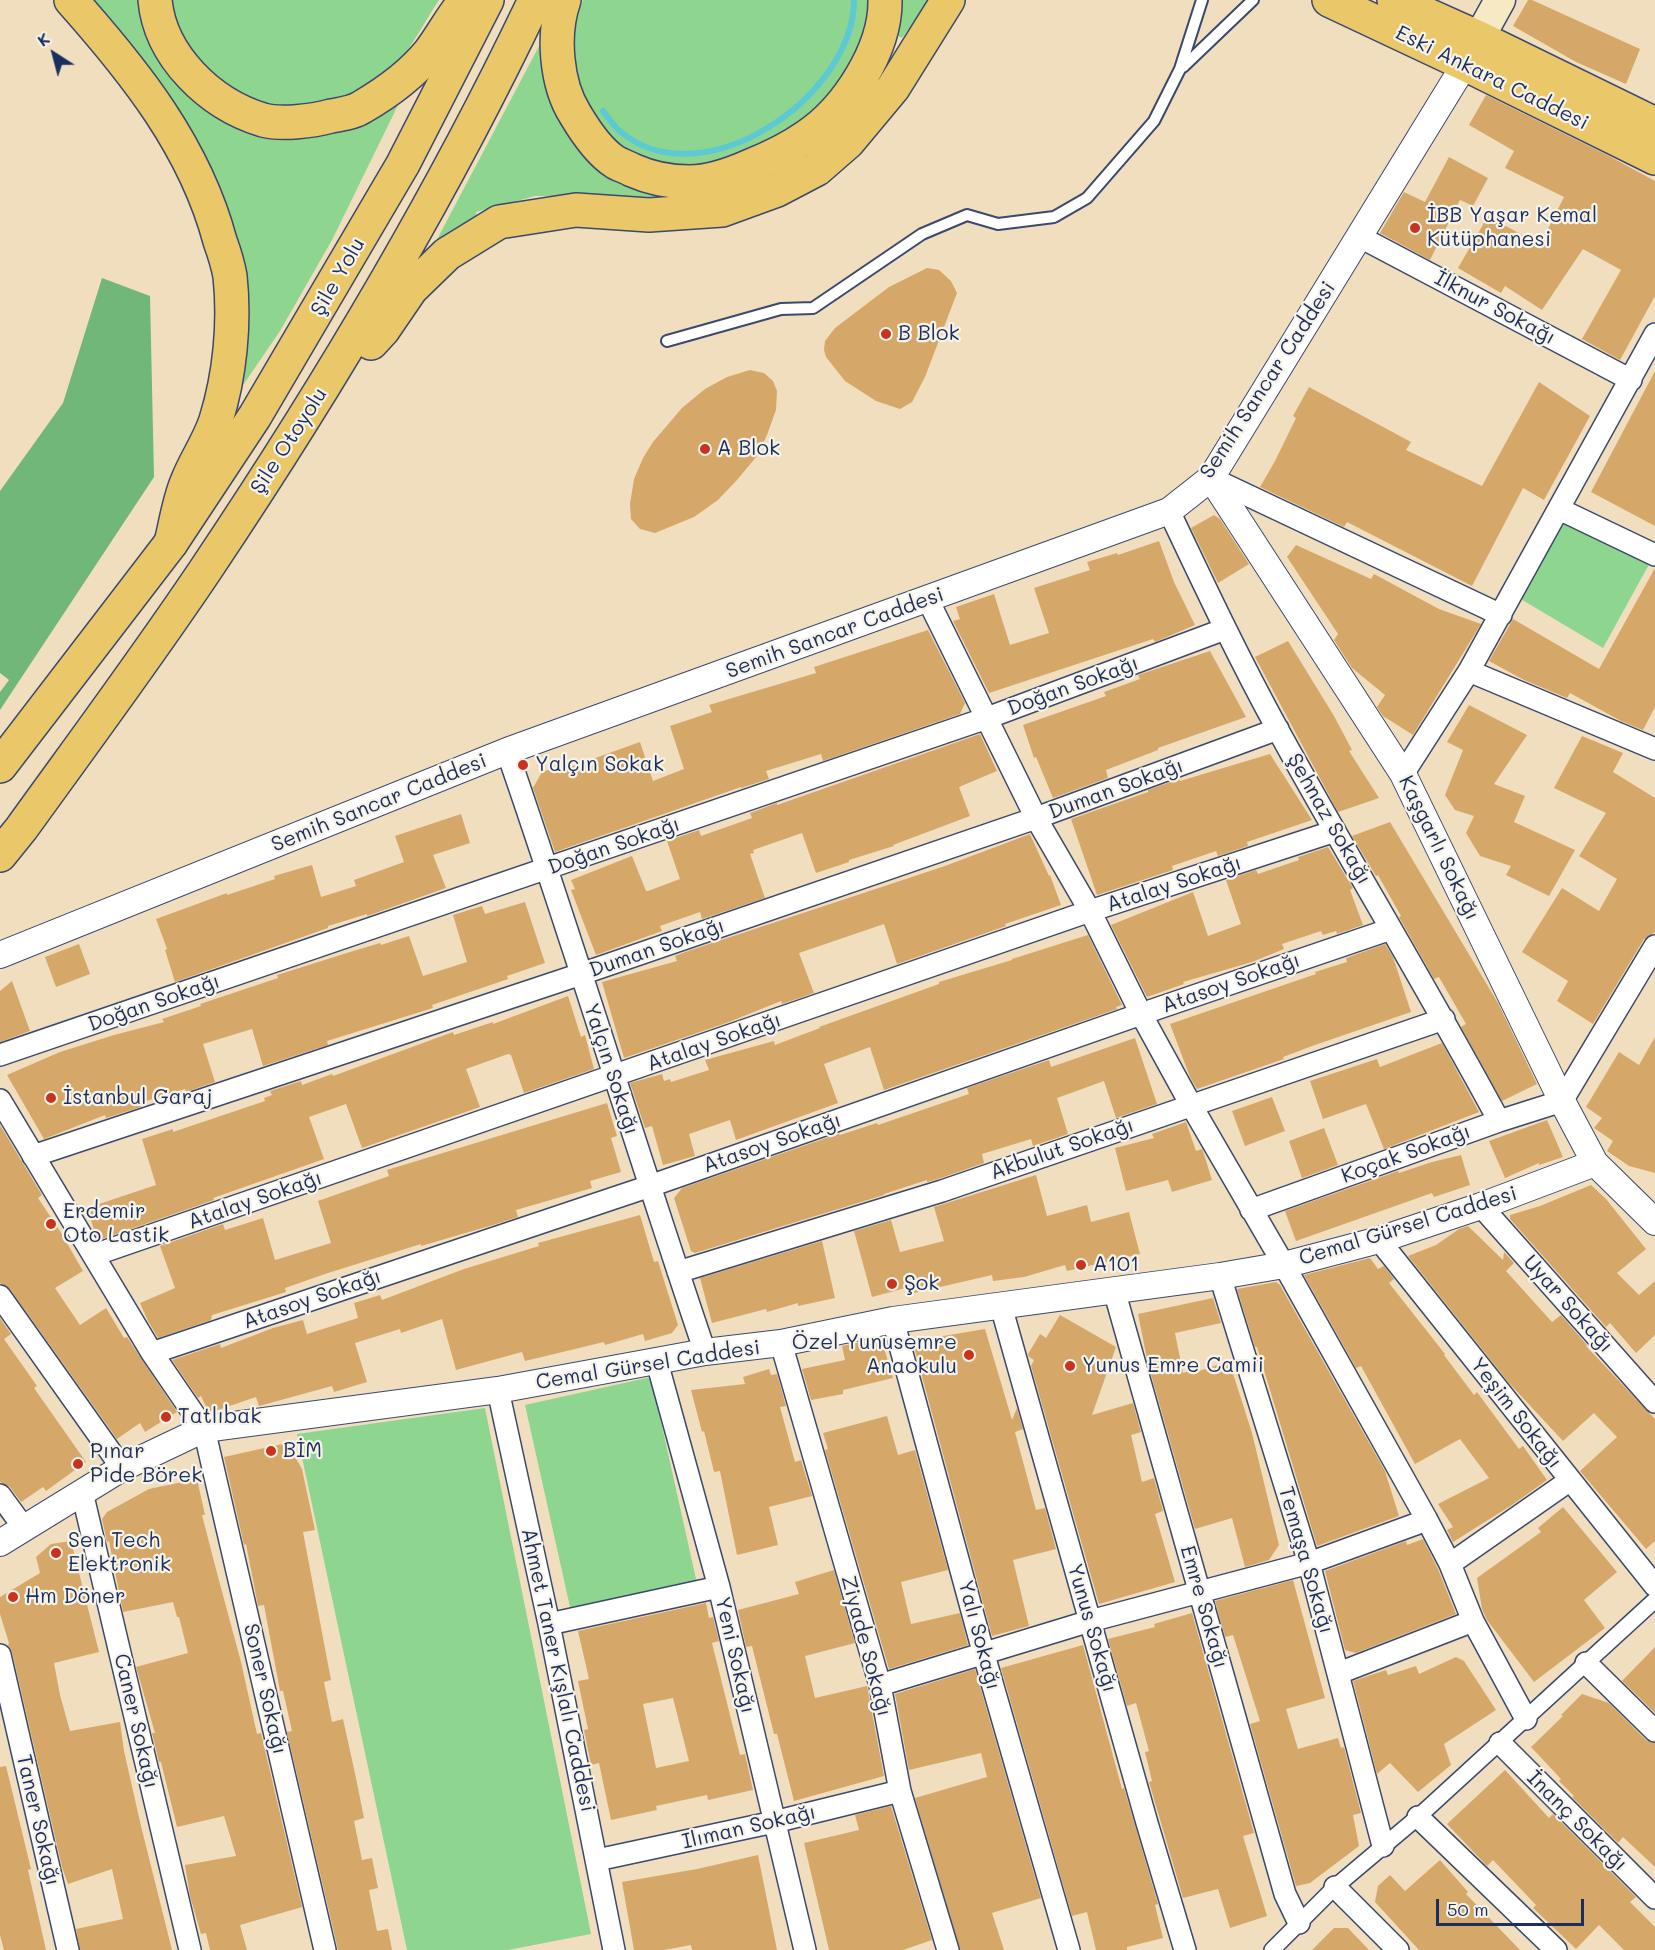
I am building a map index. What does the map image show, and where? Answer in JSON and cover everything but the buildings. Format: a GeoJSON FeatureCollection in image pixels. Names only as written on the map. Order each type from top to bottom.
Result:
{"type":"FeatureCollection","features":[{"type":"Feature","properties":{"kind":"main road"},"geometry":{"type":"LineString","coordinates":[[0,766],[171,543],[187,482],[216,421],[227,374],[231,327],[230,275],[212,212],[180,143],[146,90],[113,47],[71,0]]}},
{"type":"Feature","properties":{"kind":"main road"},"geometry":{"type":"LineString","coordinates":[[155,0],[156,11],[172,51],[198,82],[224,102],[264,120],[310,122],[358,109],[390,90],[428,54],[466,0]]}},
{"type":"Feature","properties":{"kind":"main road","name":"Şile Yolu"},"geometry":{"type":"LineString","coordinates":[[171,543],[255,416],[325,300],[403,164],[487,0]]}},
{"type":"Feature","properties":{"kind":"main road","name":"Şile Otoyolu"},"geometry":{"type":"LineString","coordinates":[[0,855],[21,829],[205,570],[313,406],[388,279],[454,160],[535,0]]}},
{"type":"Feature","properties":{"kind":"main road"},"geometry":{"type":"LineString","coordinates":[[564,0],[561,7],[558,45],[559,76],[569,105],[587,134],[615,162],[650,178],[690,182],[731,174],[774,156],[808,136],[836,110],[859,82],[873,54],[885,14],[885,0]]}},
{"type":"Feature","properties":{"kind":"main road"},"geometry":{"type":"LineString","coordinates":[[313,406],[383,330],[411,290],[447,254],[499,222],[576,210],[649,215],[722,210],[777,190],[817,169],[848,141],[893,88],[948,0]]}},
{"type":"Feature","properties":{"kind":"main road","name":"Eski Ankara Caddesi"},"geometry":{"type":"LineString","coordinates":[[1329,0],[1472,51],[1655,124]]}},
{"type":"Feature","properties":{"kind":"main road","name":"Eski Ankara Caddesi"},"geometry":{"type":"LineString","coordinates":[[1394,0],[1472,51],[1655,158]]}},
{"type":"Feature","properties":{"kind":"main road"},"geometry":{"type":"LineString","coordinates":[[1472,51],[1500,0]]}},
{"type":"Feature","properties":{"kind":"main road"},"geometry":{"type":"LineString","coordinates":[[0,865],[21,829]]}},
{"type":"Feature","properties":{"kind":"street","name":"Semih Sancar Caddesi"},"geometry":{"type":"LineString","coordinates":[[0,955],[507,751],[1169,511],[1211,478],[1472,51]]}},
{"type":"Feature","properties":{"kind":"street","name":"İlknur Sokağı"},"geometry":{"type":"LineString","coordinates":[[1360,237],[1631,380]]}},
{"type":"Feature","properties":{"kind":"street"},"geometry":{"type":"LineString","coordinates":[[1403,774],[1469,670],[1655,334]]}},
{"type":"Feature","properties":{"kind":"street"},"geometry":{"type":"LineString","coordinates":[[1211,478],[1500,615]]}},
{"type":"Feature","properties":{"kind":"street","name":"Kaşgarlı Sokağı"},"geometry":{"type":"LineString","coordinates":[[1211,478],[1403,774],[1562,1101],[1595,1163],[1655,1221]]}},
{"type":"Feature","properties":{"kind":"street"},"geometry":{"type":"LineString","coordinates":[[1559,509],[1655,555]]}},
{"type":"Feature","properties":{"kind":"street","name":"Şehnaz Sokağı"},"geometry":{"type":"LineString","coordinates":[[1169,511],[1225,629],[1278,729],[1444,1019],[1499,1121]]}},
{"type":"Feature","properties":{"kind":"street"},"geometry":{"type":"LineString","coordinates":[[928,600],[1036,818],[1090,911],[1141,1014],[1191,1105],[1427,1520],[1450,1564],[1473,1621],[1526,1719]]}},
{"type":"Feature","properties":{"kind":"street","name":"Doğan Sokağı"},"geometry":{"type":"LineString","coordinates":[[0,1055],[987,717],[1225,629]]}},
{"type":"Feature","properties":{"kind":"street"},"geometry":{"type":"LineString","coordinates":[[1469,670],[1655,750]]}},
{"type":"Feature","properties":{"kind":"street","name":"Duman Sokağı"},"geometry":{"type":"LineString","coordinates":[[33,1156],[581,974],[1036,818],[1278,729]]}},
{"type":"Feature","properties":{"kind":"street","name":"Yalçın Sokağı"},"geometry":{"type":"LineString","coordinates":[[507,751],[548,868],[705,1352]]}},
{"type":"Feature","properties":{"kind":"street","name":"Atalay Sokağı"},"geometry":{"type":"LineString","coordinates":[[94,1255],[1090,911],[1335,831]]}},
{"type":"Feature","properties":{"kind":"street","name":"Atasoy Sokağı"},"geometry":{"type":"LineString","coordinates":[[152,1353],[650,1186],[1391,929]]}},
{"type":"Feature","properties":{"kind":"street"},"geometry":{"type":"LineString","coordinates":[[1562,1101],[1655,946]]}},
{"type":"Feature","properties":{"kind":"street","name":"Akbulut Sokağı"},"geometry":{"type":"LineString","coordinates":[[678,1272],[942,1191],[1444,1019]]}},
{"type":"Feature","properties":{"kind":"street"},"geometry":{"type":"LineString","coordinates":[[0,1100],[152,1353],[204,1429]]}},
{"type":"Feature","properties":{"kind":"street","name":"Koçak Sokağı"},"geometry":{"type":"LineString","coordinates":[[1251,1210],[1499,1121],[1562,1101]]}},
{"type":"Feature","properties":{"kind":"street","name":"Cemal Gürsel Caddesi"},"geometry":{"type":"LineString","coordinates":[[0,1543],[122,1468],[204,1429],[498,1390],[705,1352],[781,1343],[893,1320],[1220,1276],[1284,1265],[1379,1240],[1481,1206],[1595,1163]]}},
{"type":"Feature","properties":{"kind":"street","name":"Uyar Sokağı"},"geometry":{"type":"LineString","coordinates":[[1481,1206],[1655,1402]]}},
{"type":"Feature","properties":{"kind":"street","name":"Yeşim Sokağı"},"geometry":{"type":"LineString","coordinates":[[1379,1240],[1655,1586]]}},
{"type":"Feature","properties":{"kind":"street","name":"Temaşa Sokağı"},"geometry":{"type":"LineString","coordinates":[[1220,1276],[1309,1563],[1383,1846]]}},
{"type":"Feature","properties":{"kind":"street","name":"Emre Sokağı"},"geometry":{"type":"LineString","coordinates":[[1114,1290],[1285,1894],[1299,1923]]}},
{"type":"Feature","properties":{"kind":"street"},"geometry":{"type":"LineString","coordinates":[[0,1296],[122,1468]]}},
{"type":"Feature","properties":{"kind":"street","name":"Yunus Sokağı"},"geometry":{"type":"LineString","coordinates":[[1001,1306],[1185,1950]]}},
{"type":"Feature","properties":{"kind":"street","name":"Yalı Sokağı"},"geometry":{"type":"LineString","coordinates":[[893,1320],[984,1655],[1069,1950]]}},
{"type":"Feature","properties":{"kind":"street","name":"Ziyade Sokağı"},"geometry":{"type":"LineString","coordinates":[[781,1343],[880,1685],[900,1791],[948,1950]]}},
{"type":"Feature","properties":{"kind":"street","name":"Yeni Sokağı"},"geometry":{"type":"LineString","coordinates":[[657,1362],[719,1587],[805,1950]]}},
{"type":"Feature","properties":{"kind":"street","name":"Ahmet Taner Kışlalı Caddesi"},"geometry":{"type":"LineString","coordinates":[[498,1390],[549,1624],[614,1950]]}},
{"type":"Feature","properties":{"kind":"street","name":"Soner Sokağı"},"geometry":{"type":"LineString","coordinates":[[204,1429],[325,1950]]}},
{"type":"Feature","properties":{"kind":"street"},"geometry":{"type":"LineString","coordinates":[[1450,1564],[1569,1481]]}},
{"type":"Feature","properties":{"kind":"street","name":"Caner Sokağı"},"geometry":{"type":"LineString","coordinates":[[82,1492],[190,1950]]}},
{"type":"Feature","properties":{"kind":"street"},"geometry":{"type":"LineString","coordinates":[[0,1495],[24,1528]]}},
{"type":"Feature","properties":{"kind":"street"},"geometry":{"type":"LineString","coordinates":[[880,1685],[1090,1621],[1309,1563],[1427,1520]]}},
{"type":"Feature","properties":{"kind":"street"},"geometry":{"type":"LineString","coordinates":[[549,1624],[719,1587]]}},
{"type":"Feature","properties":{"kind":"street"},"geometry":{"type":"LineString","coordinates":[[1272,1950],[1335,1887],[1418,1817],[1655,1600]]}},
{"type":"Feature","properties":{"kind":"street"},"geometry":{"type":"LineString","coordinates":[[1339,1673],[1473,1621]]}},
{"type":"Feature","properties":{"kind":"street","name":"Taner Sokağı"},"geometry":{"type":"LineString","coordinates":[[0,1656],[68,1950]]}},
{"type":"Feature","properties":{"kind":"street"},"geometry":{"type":"LineString","coordinates":[[1586,1663],[1655,1731]]}},
{"type":"Feature","properties":{"kind":"street","name":"İnanç Sokağı"},"geometry":{"type":"LineString","coordinates":[[1500,1743],[1655,1898]]}},
{"type":"Feature","properties":{"kind":"street","name":"Ilıman Sokağı"},"geometry":{"type":"LineString","coordinates":[[597,1860],[774,1822],[900,1791]]}},
{"type":"Feature","properties":{"kind":"street"},"geometry":{"type":"LineString","coordinates":[[1418,1817],[1556,1950]]}},
{"type":"Feature","properties":{"kind":"street"},"geometry":{"type":"LineString","coordinates":[[1335,1887],[1398,1950]]}},
{"type":"Feature","properties":{"kind":"lane"},"geometry":{"type":"LineString","coordinates":[[667,341],[781,309],[813,308],[922,234],[967,215],[998,224],[1054,217],[1087,198],[1155,121],[1180,69],[1202,0]]}},
{"type":"Feature","properties":{"kind":"lane"},"geometry":{"type":"LineString","coordinates":[[1180,69],[1253,0]]}},
{"type":"Feature","properties":{"kind":"green space"},"geometry":{"type":"Polygon","coordinates":[[[86,0],[139,0],[142,18],[218,115],[402,97],[332,240],[280,331],[237,394],[242,293],[86,0]]]}},
{"type":"Feature","properties":{"kind":"green space"},"geometry":{"type":"Polygon","coordinates":[[[168,0],[439,0],[400,61],[391,72],[369,89],[355,96],[323,104],[286,107],[248,99],[217,82],[203,69],[180,35],[168,0]]]}},
{"type":"Feature","properties":{"kind":"green space"},"geometry":{"type":"Polygon","coordinates":[[[583,0],[869,0],[869,5],[853,59],[840,81],[824,100],[804,117],[760,145],[736,155],[712,162],[674,166],[643,158],[628,151],[602,131],[584,106],[575,82],[572,65],[573,30],[583,0]]]}},
{"type":"Feature","properties":{"kind":"green space"},"geometry":{"type":"Polygon","coordinates":[[[899,0],[930,0],[902,38],[894,34],[899,0]]]}},
{"type":"Feature","properties":{"kind":"green space"},"geometry":{"type":"Polygon","coordinates":[[[548,29],[547,92],[567,135],[596,164],[667,197],[535,196],[476,212],[477,218],[433,247],[548,29]]]}},
{"type":"Feature","properties":{"kind":"green space"},"geometry":{"type":"Polygon","coordinates":[[[102,278],[150,296],[154,477],[0,710],[0,692],[9,680],[0,673],[0,491],[63,403],[102,278]]]}},
{"type":"Feature","properties":{"kind":"green space"},"geometry":{"type":"Polygon","coordinates":[[[1565,518],[1652,559],[1603,648],[1519,598],[1565,518]]]}},
{"type":"Feature","properties":{"kind":"green space"},"geometry":{"type":"Polygon","coordinates":[[[651,1377],[698,1588],[572,1616],[525,1405],[651,1377]]]}},
{"type":"Feature","properties":{"kind":"green space"},"geometry":{"type":"Polygon","coordinates":[[[485,1408],[591,1934],[508,1950],[407,1950],[297,1434],[485,1408]]]}},
{"type":"Feature","properties":{"kind":"waterway"},"geometry":{"type":"LineString","coordinates":[[603,111],[621,132],[655,150],[692,154],[731,145],[768,128],[802,102],[829,71],[847,36],[854,0]]}},
{"type":"Feature","properties":{"kind":"place","name":"İBB Yaşar Kemal Kütüphanesi"},"geometry":{"type":"Point","coordinates":[1415,228]}},
{"type":"Feature","properties":{"kind":"place","name":"B Blok"},"geometry":{"type":"Point","coordinates":[886,334]}},
{"type":"Feature","properties":{"kind":"place","name":"A Blok"},"geometry":{"type":"Point","coordinates":[705,449]}},
{"type":"Feature","properties":{"kind":"place","name":"Yalçın Sokak"},"geometry":{"type":"Point","coordinates":[523,765]}},
{"type":"Feature","properties":{"kind":"place","name":"İstanbul Garaj"},"geometry":{"type":"Point","coordinates":[51,1098]}},
{"type":"Feature","properties":{"kind":"place","name":"Erdemir Oto Lastik"},"geometry":{"type":"Point","coordinates":[51,1224]}},
{"type":"Feature","properties":{"kind":"place","name":"A101"},"geometry":{"type":"Point","coordinates":[1081,1265]}},
{"type":"Feature","properties":{"kind":"place","name":"Şok"},"geometry":{"type":"Point","coordinates":[892,1284]}},
{"type":"Feature","properties":{"kind":"place","name":"Özel Yunusemre Anaokulu"},"geometry":{"type":"Point","coordinates":[969,1355]}},
{"type":"Feature","properties":{"kind":"place","name":"Yunus Emre Camii"},"geometry":{"type":"Point","coordinates":[1070,1366]}},
{"type":"Feature","properties":{"kind":"place","name":"Tatlıbak"},"geometry":{"type":"Point","coordinates":[166,1417]}},
{"type":"Feature","properties":{"kind":"place","name":"BİM"},"geometry":{"type":"Point","coordinates":[271,1451]}},
{"type":"Feature","properties":{"kind":"place","name":"Pınar Pide Börek"},"geometry":{"type":"Point","coordinates":[78,1464]}},
{"type":"Feature","properties":{"kind":"place","name":"Sen Tech Elektronik"},"geometry":{"type":"Point","coordinates":[56,1553]}},
{"type":"Feature","properties":{"kind":"place","name":"Hm Döner"},"geometry":{"type":"Point","coordinates":[13,1597]}}]}
